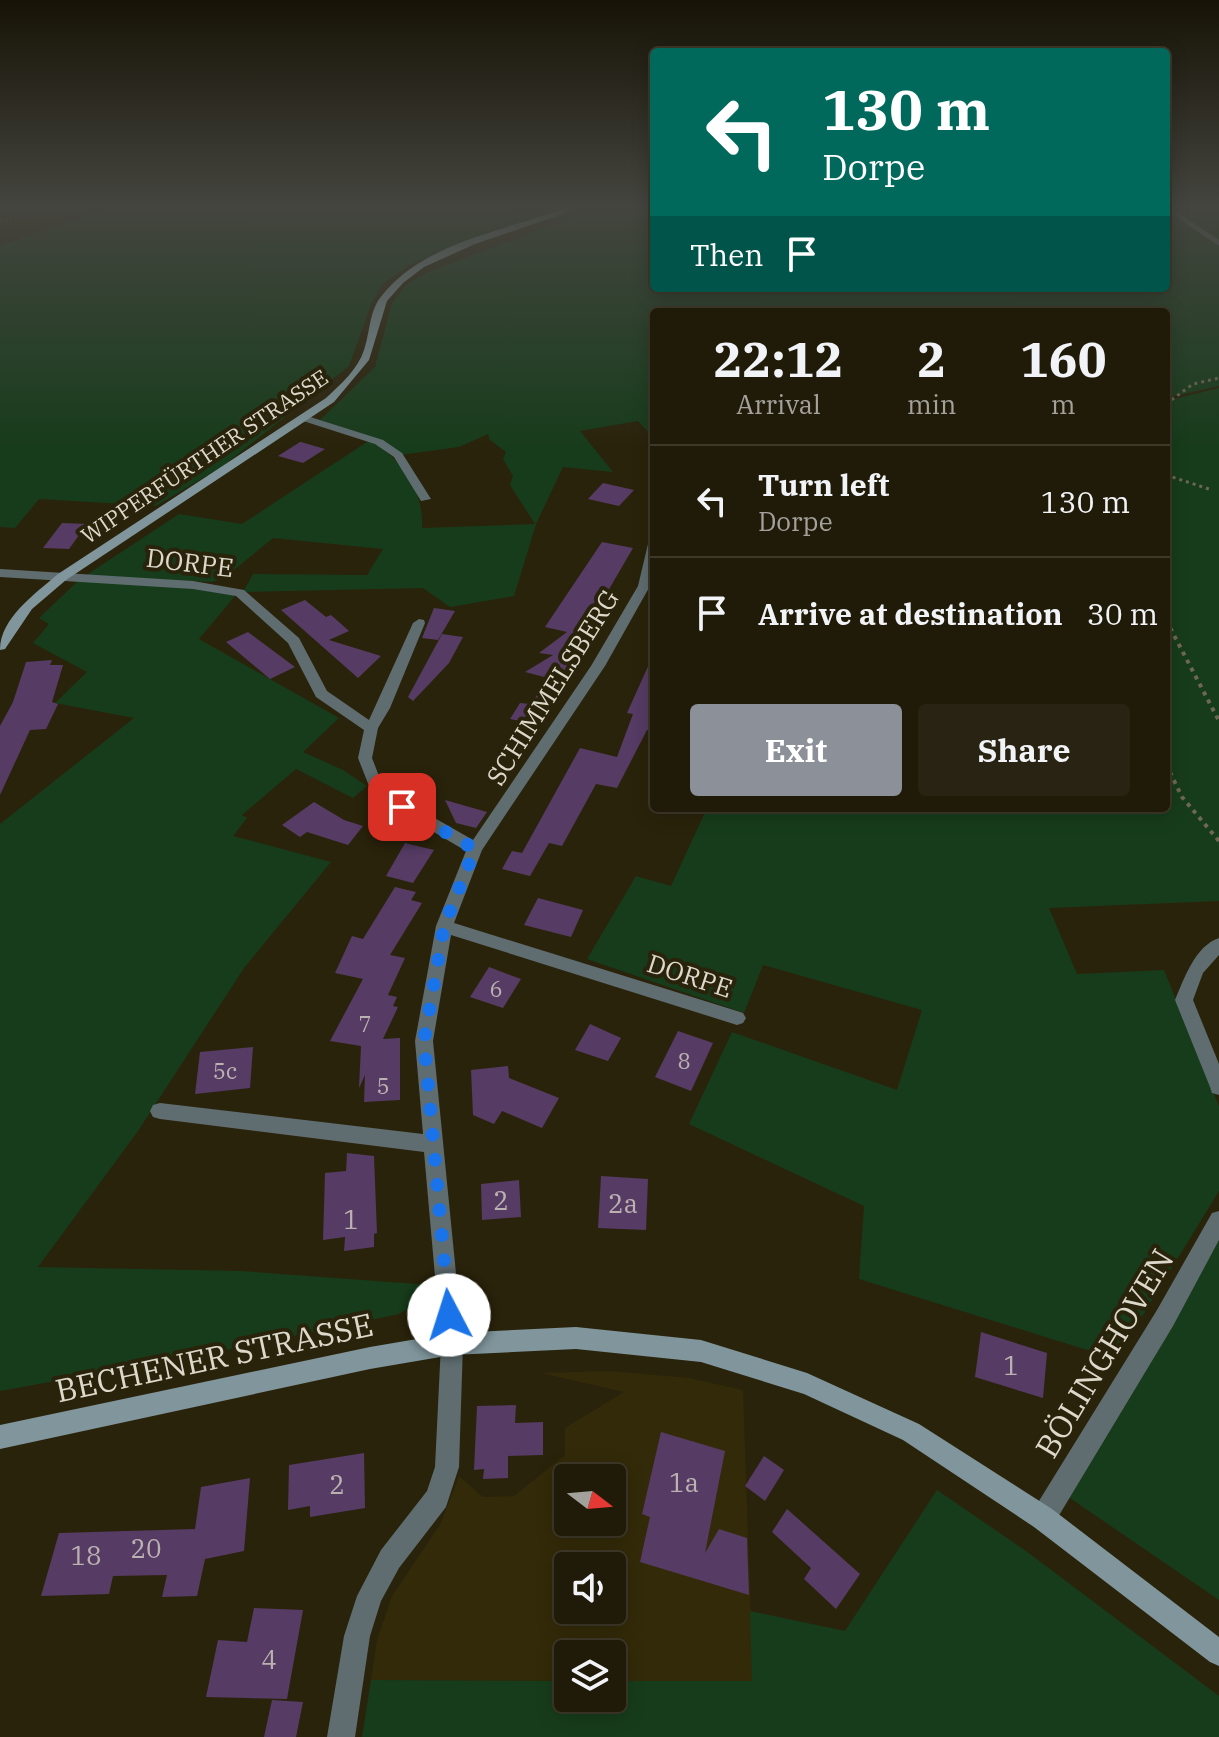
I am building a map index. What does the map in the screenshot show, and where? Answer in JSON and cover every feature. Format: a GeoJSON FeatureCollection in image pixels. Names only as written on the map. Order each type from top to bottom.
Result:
{"type":"FeatureCollection","features":[{"type":"Feature","properties":{"kind":"main road","name":"WIPPERFÜRTHER STRASSE"},"geometry":{"type":"LineString","coordinates":[[0,646],[28,606],[62,577],[330,400],[352,378],[367,354],[381,302],[395,286]]}},
{"type":"Feature","properties":{"kind":"main road","name":"BECHENER STRASSE"},"geometry":{"type":"LineString","coordinates":[[0,1437],[370,1358],[452,1344],[576,1338],[701,1351],[807,1384],[911,1432],[1043,1518],[1219,1653]]}},
{"type":"Feature","properties":{"kind":"street"},"geometry":{"type":"LineString","coordinates":[[304,418],[379,442],[398,455],[425,499]]}},
{"type":"Feature","properties":{"kind":"street","name":"SCHIMMELSBERG"},"geometry":{"type":"LineString","coordinates":[[475,849],[598,666],[644,586],[650,561]]}},
{"type":"Feature","properties":{"kind":"street","name":"DORPE"},"geometry":{"type":"LineString","coordinates":[[0,573],[205,586],[240,593],[294,641],[321,694],[371,728]]}},
{"type":"Feature","properties":{"kind":"street"},"geometry":{"type":"LineString","coordinates":[[341,1737],[357,1636],[370,1596],[390,1559],[437,1498],[447,1467],[452,1344],[424,1041],[444,926],[475,849],[378,792],[365,758],[371,728],[383,708],[419,623]]}},
{"type":"Feature","properties":{"kind":"street","name":"DORPE"},"geometry":{"type":"LineString","coordinates":[[444,926],[737,1018]]}},
{"type":"Feature","properties":{"kind":"street"},"geometry":{"type":"LineString","coordinates":[[1219,944],[1196,970],[1184,1000],[1219,1087]]}},
{"type":"Feature","properties":{"kind":"street"},"geometry":{"type":"LineString","coordinates":[[160,1111],[433,1144]]}},
{"type":"Feature","properties":{"kind":"street","name":"BÖLINGHOVEN"},"geometry":{"type":"LineString","coordinates":[[1043,1518],[1165,1318],[1219,1220]]}},
{"type":"Feature","properties":{"kind":"path"},"geometry":{"type":"LineString","coordinates":[[1170,401],[1193,384],[1219,378]]}},
{"type":"Feature","properties":{"kind":"path"},"geometry":{"type":"LineString","coordinates":[[1170,476],[1212,490]]}},
{"type":"Feature","properties":{"kind":"path"},"geometry":{"type":"LineString","coordinates":[[1170,628],[1219,721]]}},
{"type":"Feature","properties":{"kind":"path"},"geometry":{"type":"LineString","coordinates":[[1170,772],[1182,797],[1219,841]]}},
{"type":"Feature","properties":{"kind":"shaded area"},"geometry":{"type":"Polygon","coordinates":[[[608,1371],[689,1378],[743,1390],[753,1681],[626,1681],[626,1640],[554,1640],[554,1681],[371,1680],[377,1640],[392,1596],[441,1523],[459,1476],[483,1497],[514,1496],[565,1455],[565,1428],[624,1392],[541,1373],[608,1371]]]}},
{"type":"Feature","properties":{"kind":"green space"},"geometry":{"type":"Polygon","coordinates":[[[0,286],[382,286],[371,304],[349,366],[223,466],[156,506],[39,499],[15,528],[0,527],[0,286]]]}},
{"type":"Feature","properties":{"kind":"green space"},"geometry":{"type":"Polygon","coordinates":[[[405,286],[650,286],[650,292],[1170,292],[1170,286],[1219,286],[1219,386],[1170,397],[1170,308],[650,308],[650,434],[638,421],[580,431],[613,472],[563,467],[536,524],[514,596],[450,607],[423,588],[243,592],[253,574],[367,575],[383,549],[273,538],[224,578],[211,582],[85,576],[179,514],[242,524],[370,440],[392,457],[409,477],[419,501],[422,528],[535,524],[510,485],[513,476],[503,459],[506,452],[490,440],[488,434],[459,447],[400,455],[374,438],[320,420],[375,367],[392,303],[405,286]]]}},
{"type":"Feature","properties":{"kind":"green space"},"geometry":{"type":"Polygon","coordinates":[[[1219,388],[1219,901],[1049,908],[1077,974],[1164,970],[1219,1106],[1219,1191],[1116,1359],[859,1279],[864,1206],[689,1124],[732,1032],[897,1090],[922,1010],[763,965],[744,1013],[587,959],[636,876],[671,886],[705,812],[1170,812],[1170,400],[1219,388]]]}},
{"type":"Feature","properties":{"kind":"green space"},"geometry":{"type":"Polygon","coordinates":[[[78,581],[214,590],[235,596],[199,639],[339,718],[303,752],[343,770],[367,786],[353,798],[296,769],[242,815],[247,818],[233,836],[331,862],[244,968],[138,1131],[38,1267],[241,1271],[430,1285],[421,1301],[399,1314],[217,1352],[0,1391],[0,824],[134,718],[55,703],[87,672],[33,643],[49,624],[39,618],[78,581]]]}},
{"type":"Feature","properties":{"kind":"green space"},"geometry":{"type":"Polygon","coordinates":[[[1219,1234],[1219,1600],[1064,1494],[1219,1234]]]}},
{"type":"Feature","properties":{"kind":"green space"},"geometry":{"type":"Polygon","coordinates":[[[937,1490],[1026,1551],[1219,1696],[1219,1737],[362,1737],[371,1680],[554,1681],[554,1712],[626,1712],[626,1681],[752,1681],[750,1611],[845,1631],[937,1490]]]}},
{"type":"Feature","properties":{"kind":"building"},"geometry":{"type":"Polygon","coordinates":[[[300,442],[325,449],[303,463],[278,456],[300,442]]]}},
{"type":"Feature","properties":{"kind":"building"},"geometry":{"type":"Polygon","coordinates":[[[603,483],[634,490],[619,506],[588,499],[603,483]]]}},
{"type":"Feature","properties":{"kind":"building"},"geometry":{"type":"Polygon","coordinates":[[[62,523],[87,524],[69,549],[43,548],[62,523]]]}},
{"type":"Feature","properties":{"kind":"building"},"geometry":{"type":"Polygon","coordinates":[[[602,542],[633,548],[580,639],[592,632],[562,677],[566,679],[537,730],[517,725],[520,721],[510,719],[520,703],[531,704],[548,678],[525,672],[553,655],[539,653],[567,632],[545,627],[602,542]]]}},
{"type":"Feature","properties":{"kind":"building"},"geometry":{"type":"Polygon","coordinates":[[[305,600],[326,617],[331,615],[349,631],[329,640],[381,656],[358,678],[281,610],[305,600]]]}},
{"type":"Feature","properties":{"kind":"building"},"geometry":{"type":"Polygon","coordinates":[[[434,608],[455,611],[438,640],[422,638],[434,608]]]}},
{"type":"Feature","properties":{"kind":"building"},"geometry":{"type":"Polygon","coordinates":[[[248,632],[295,667],[270,679],[226,642],[248,632]]]}},
{"type":"Feature","properties":{"kind":"building"},"geometry":{"type":"Polygon","coordinates":[[[442,634],[463,637],[449,663],[413,701],[408,697],[442,634]]]}},
{"type":"Feature","properties":{"kind":"building"},"geometry":{"type":"Polygon","coordinates":[[[52,660],[50,665],[63,665],[52,702],[58,704],[46,729],[30,730],[0,795],[0,726],[13,702],[26,662],[52,660]]]}},
{"type":"Feature","properties":{"kind":"building"},"geometry":{"type":"Polygon","coordinates":[[[650,662],[650,730],[647,730],[617,788],[596,784],[562,846],[549,843],[530,876],[502,869],[512,851],[522,853],[580,748],[617,757],[633,714],[627,713],[650,662]]]}},
{"type":"Feature","properties":{"kind":"building"},"geometry":{"type":"Polygon","coordinates":[[[445,800],[487,812],[476,828],[456,823],[445,800]]]}},
{"type":"Feature","properties":{"kind":"building"},"geometry":{"type":"Polygon","coordinates":[[[314,802],[344,820],[363,826],[348,845],[307,832],[300,837],[282,825],[314,802]]]}},
{"type":"Feature","properties":{"kind":"building"},"geometry":{"type":"Polygon","coordinates":[[[405,843],[434,850],[413,883],[386,876],[405,843]]]}},
{"type":"Feature","properties":{"kind":"building"},"geometry":{"type":"Polygon","coordinates":[[[395,887],[416,892],[411,900],[422,903],[390,955],[405,958],[388,995],[397,997],[393,1006],[398,1007],[383,1039],[400,1038],[400,1100],[364,1102],[365,1075],[359,1088],[361,1046],[330,1041],[363,979],[335,973],[352,936],[363,939],[395,887]]]}},
{"type":"Feature","properties":{"kind":"building"},"geometry":{"type":"Polygon","coordinates":[[[538,898],[583,910],[571,937],[524,925],[538,898]]]}},
{"type":"Feature","properties":{"kind":"building"},"geometry":{"type":"Polygon","coordinates":[[[489,967],[521,979],[503,1008],[470,997],[489,967]]]}},
{"type":"Feature","properties":{"kind":"building"},"geometry":{"type":"Polygon","coordinates":[[[590,1024],[621,1038],[608,1061],[575,1050],[590,1024]]]}},
{"type":"Feature","properties":{"kind":"building"},"geometry":{"type":"Polygon","coordinates":[[[678,1031],[713,1043],[691,1091],[655,1077],[678,1031]]]}},
{"type":"Feature","properties":{"kind":"building"},"geometry":{"type":"Polygon","coordinates":[[[253,1047],[250,1088],[195,1094],[200,1052],[253,1047]]]}},
{"type":"Feature","properties":{"kind":"building"},"geometry":{"type":"Polygon","coordinates":[[[508,1066],[509,1078],[559,1098],[542,1128],[502,1111],[494,1124],[473,1115],[471,1070],[508,1066]]]}},
{"type":"Feature","properties":{"kind":"building"},"geometry":{"type":"Polygon","coordinates":[[[347,1153],[374,1156],[377,1233],[374,1234],[374,1247],[344,1251],[345,1237],[323,1240],[325,1173],[346,1171],[347,1153]]]}},
{"type":"Feature","properties":{"kind":"building"},"geometry":{"type":"Polygon","coordinates":[[[601,1176],[648,1179],[646,1230],[598,1228],[601,1176]]]}},
{"type":"Feature","properties":{"kind":"building"},"geometry":{"type":"Polygon","coordinates":[[[519,1180],[521,1217],[482,1220],[481,1184],[519,1180]]]}},
{"type":"Feature","properties":{"kind":"building"},"geometry":{"type":"Polygon","coordinates":[[[981,1332],[1047,1353],[1043,1398],[975,1377],[981,1332]]]}},
{"type":"Feature","properties":{"kind":"building"},"geometry":{"type":"Polygon","coordinates":[[[516,1405],[515,1423],[543,1422],[543,1455],[508,1456],[508,1478],[483,1479],[484,1469],[474,1470],[477,1406],[516,1405]]]}},
{"type":"Feature","properties":{"kind":"building"},"geometry":{"type":"Polygon","coordinates":[[[661,1432],[725,1451],[705,1553],[719,1529],[747,1538],[749,1595],[640,1562],[650,1517],[642,1514],[661,1432]]]}},
{"type":"Feature","properties":{"kind":"building"},"geometry":{"type":"Polygon","coordinates":[[[364,1453],[365,1508],[310,1517],[310,1506],[288,1510],[289,1465],[364,1453]]]}},
{"type":"Feature","properties":{"kind":"building"},"geometry":{"type":"Polygon","coordinates":[[[764,1456],[784,1470],[765,1501],[745,1486],[764,1456]]]}},
{"type":"Feature","properties":{"kind":"building"},"geometry":{"type":"Polygon","coordinates":[[[250,1478],[244,1551],[205,1559],[197,1596],[162,1597],[167,1575],[113,1576],[109,1594],[41,1596],[59,1533],[195,1529],[201,1487],[250,1478]]]}},
{"type":"Feature","properties":{"kind":"building"},"geometry":{"type":"Polygon","coordinates":[[[787,1509],[860,1574],[836,1609],[804,1579],[811,1568],[772,1532],[787,1509]]]}},
{"type":"Feature","properties":{"kind":"building"},"geometry":{"type":"Polygon","coordinates":[[[254,1608],[303,1610],[287,1699],[206,1697],[218,1640],[247,1642],[254,1608]]]}},
{"type":"Feature","properties":{"kind":"building"},"geometry":{"type":"Polygon","coordinates":[[[272,1700],[303,1702],[296,1737],[264,1737],[272,1700]]]}},
{"type":"Feature","properties":{"kind":"route"},"geometry":{"type":"LineString","coordinates":[[402,807],[475,849],[444,926],[424,1041],[449,1315]]}}]}
